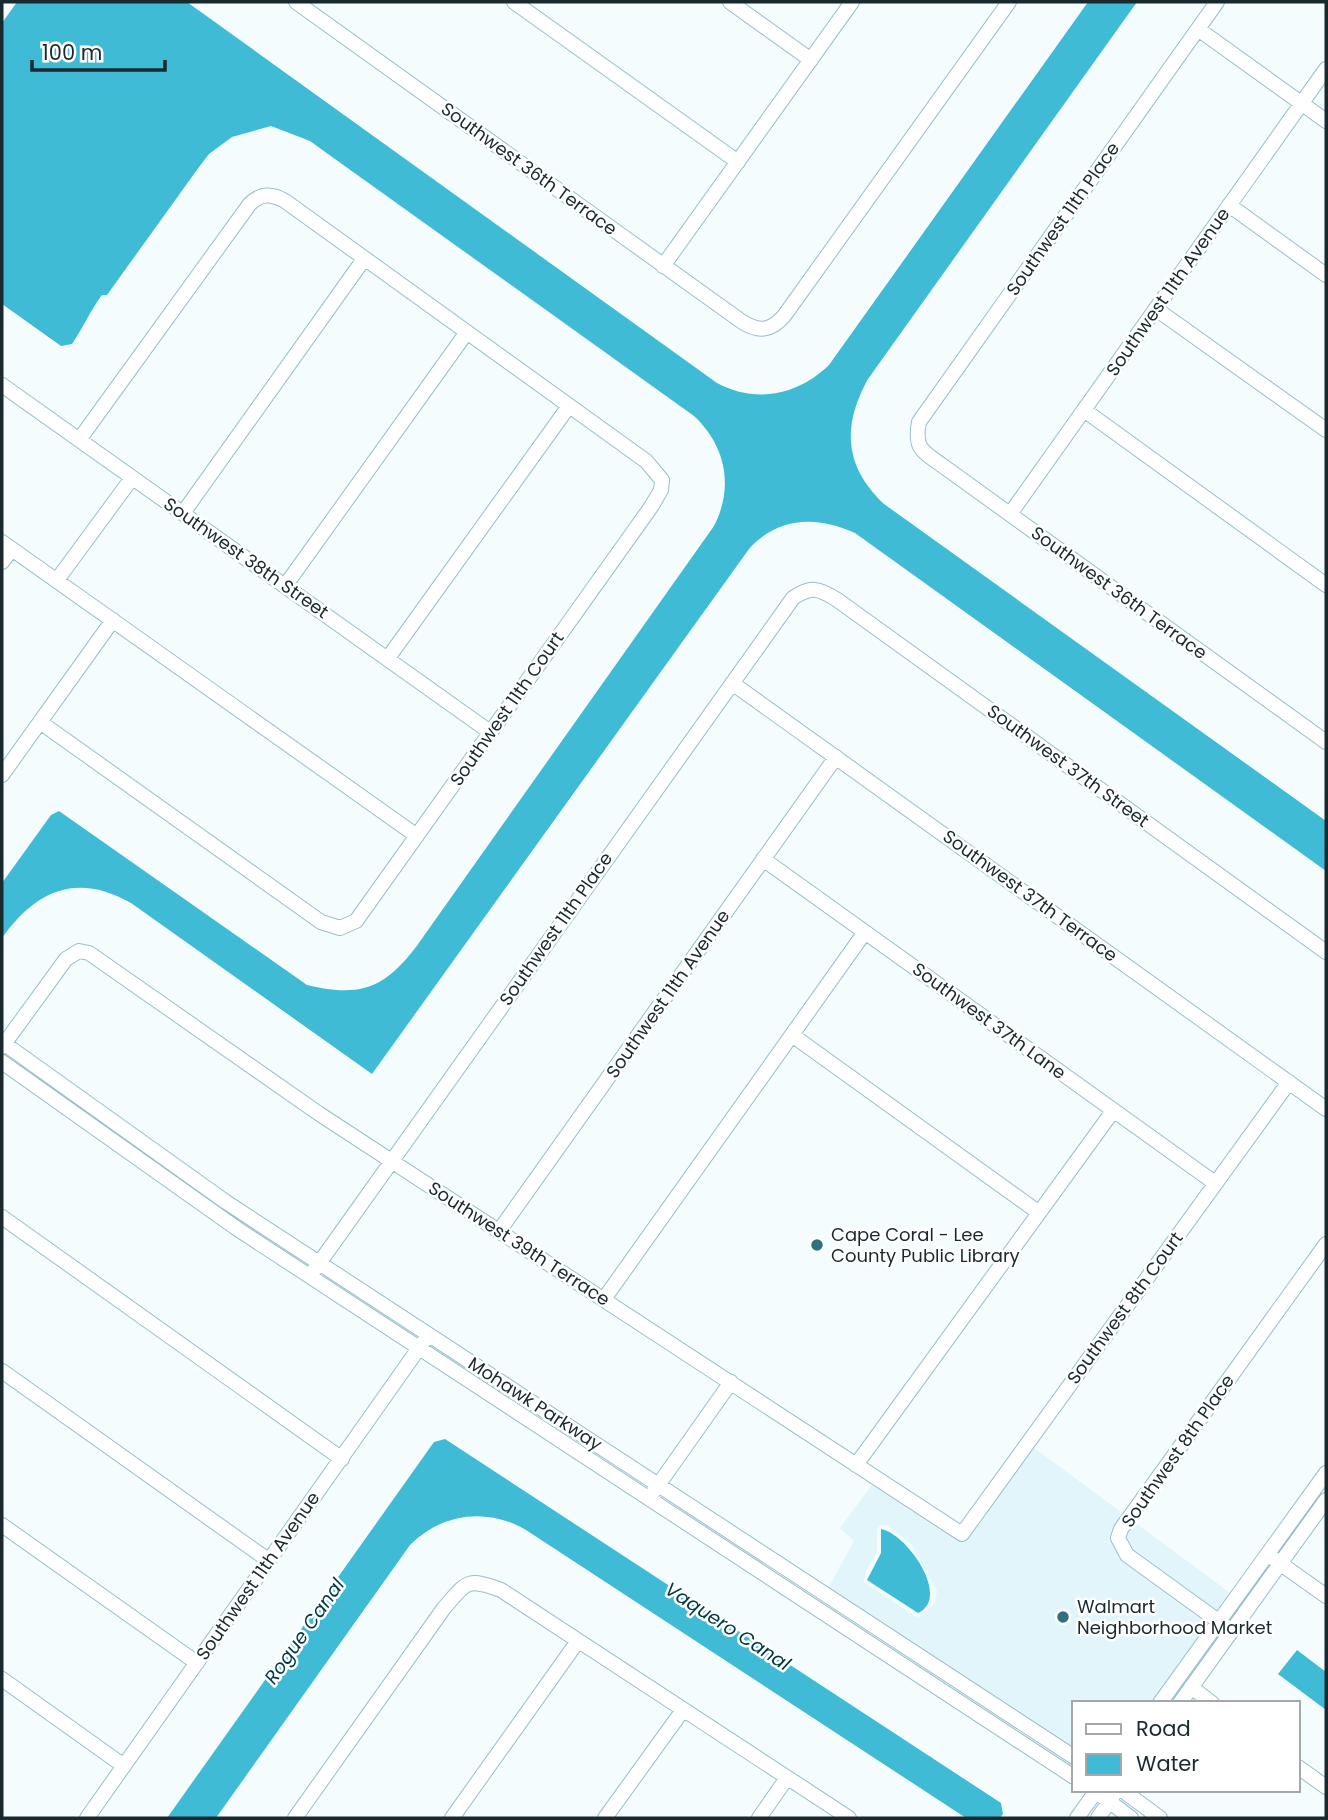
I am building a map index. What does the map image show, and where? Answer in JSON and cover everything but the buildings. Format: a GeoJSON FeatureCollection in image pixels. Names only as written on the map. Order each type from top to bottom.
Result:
{"type":"FeatureCollection","features":[{"type":"Feature","properties":{"kind":"street"},"geometry":{"type":"LineString","coordinates":[[514,2],[738,162]]}},
{"type":"Feature","properties":{"kind":"street"},"geometry":{"type":"LineString","coordinates":[[730,2],[811,60]]}},
{"type":"Feature","properties":{"kind":"street"},"geometry":{"type":"LineString","coordinates":[[663,266],[852,2]]}},
{"type":"Feature","properties":{"kind":"street","name":"Southwest 36th Terrace"},"geometry":{"type":"LineString","coordinates":[[300,3],[741,321],[754,329],[764,330],[778,324],[784,316],[1009,2]]}},
{"type":"Feature","properties":{"kind":"street","name":"Southwest 11th Place"},"geometry":{"type":"LineString","coordinates":[[916,439],[919,422],[1217,2]]}},
{"type":"Feature","properties":{"kind":"street"},"geometry":{"type":"LineString","coordinates":[[1198,29],[1326,121]]}},
{"type":"Feature","properties":{"kind":"street","name":"Southwest 11th Avenue"},"geometry":{"type":"LineString","coordinates":[[1010,514],[1326,69]]}},
{"type":"Feature","properties":{"kind":"street"},"geometry":{"type":"LineString","coordinates":[[79,440],[249,205],[266,194],[285,201],[569,406],[387,658]]}},
{"type":"Feature","properties":{"kind":"street"},"geometry":{"type":"LineString","coordinates":[[1229,205],[1326,275]]}},
{"type":"Feature","properties":{"kind":"street"},"geometry":{"type":"LineString","coordinates":[[183,513],[365,258]]}},
{"type":"Feature","properties":{"kind":"street"},"geometry":{"type":"LineString","coordinates":[[1156,309],[1326,430]]}},
{"type":"Feature","properties":{"kind":"street"},"geometry":{"type":"LineString","coordinates":[[285,586],[467,332]]}},
{"type":"Feature","properties":{"kind":"street","name":"Southwest 38th Street"},"geometry":{"type":"LineString","coordinates":[[2,385],[490,732]]}},
{"type":"Feature","properties":{"kind":"street","name":"Southwest 11th Court"},"geometry":{"type":"LineString","coordinates":[[40,722],[321,922],[340,928],[356,921],[651,508],[661,490],[662,480],[646,461],[569,406]]}},
{"type":"Feature","properties":{"kind":"street"},"geometry":{"type":"LineString","coordinates":[[1084,410],[1326,585]]}},
{"type":"Feature","properties":{"kind":"street","name":"Southwest 36th Terrace"},"geometry":{"type":"LineString","coordinates":[[916,439],[922,450],[1326,740]]}},
{"type":"Feature","properties":{"kind":"street"},"geometry":{"type":"LineString","coordinates":[[57,580],[132,478]]}},
{"type":"Feature","properties":{"kind":"street"},"geometry":{"type":"LineString","coordinates":[[2,562],[7,545],[416,836]]}},
{"type":"Feature","properties":{"kind":"street","name":"Southwest 11th Place"},"geometry":{"type":"LineString","coordinates":[[310,1276],[793,598],[808,588]]}},
{"type":"Feature","properties":{"kind":"street","name":"Southwest 37th Street"},"geometry":{"type":"LineString","coordinates":[[808,588],[818,589],[836,599],[1326,952]]}},
{"type":"Feature","properties":{"kind":"street"},"geometry":{"type":"LineString","coordinates":[[2,775],[113,620]]}},
{"type":"Feature","properties":{"kind":"street","name":"Southwest 37th Terrace"},"geometry":{"type":"LineString","coordinates":[[732,683],[1326,1109]]}},
{"type":"Feature","properties":{"kind":"street","name":"Southwest 11th Avenue"},"geometry":{"type":"LineString","coordinates":[[499,1231],[836,757]]}},
{"type":"Feature","properties":{"kind":"street","name":"Southwest 37th Lane"},"geometry":{"type":"LineString","coordinates":[[764,859],[1215,1183]]}},
{"type":"Feature","properties":{"kind":"street"},"geometry":{"type":"LineString","coordinates":[[604,1299],[865,932]]}},
{"type":"Feature","properties":{"kind":"street","name":"Southwest 39th Terrace"},"geometry":{"type":"LineString","coordinates":[[3,1044],[66,959],[79,951],[89,953],[392,1161],[961,1534]]}},
{"type":"Feature","properties":{"kind":"street"},"geometry":{"type":"LineString","coordinates":[[792,1035],[1038,1212]]}},
{"type":"Feature","properties":{"kind":"street","name":"Mohawk Parkway"},"geometry":{"type":"LineString","coordinates":[[3,1044],[226,1202],[1072,1756]]}},
{"type":"Feature","properties":{"kind":"street","name":"Mohawk Parkway"},"geometry":{"type":"LineString","coordinates":[[2,1062],[204,1206],[1072,1776]]}},
{"type":"Feature","properties":{"kind":"street","name":"Southwest 8th Court"},"geometry":{"type":"LineString","coordinates":[[961,1534],[1289,1082]]}},
{"type":"Feature","properties":{"kind":"street"},"geometry":{"type":"LineString","coordinates":[[856,1465],[1113,1111]]}},
{"type":"Feature","properties":{"kind":"street"},"geometry":{"type":"LineString","coordinates":[[2,1217],[342,1459]]}},
{"type":"Feature","properties":{"kind":"street","name":"Southwest 8th Place"},"geometry":{"type":"LineString","coordinates":[[1232,1631],[1127,1555],[1118,1538],[1121,1529],[1326,1244]]}},
{"type":"Feature","properties":{"kind":"street","name":"Southwest 11th Avenue"},"geometry":{"type":"LineString","coordinates":[[87,1818],[429,1334]]}},
{"type":"Feature","properties":{"kind":"street"},"geometry":{"type":"LineString","coordinates":[[2,1371],[268,1560]]}},
{"type":"Feature","properties":{"kind":"street"},"geometry":{"type":"LineString","coordinates":[[650,1498],[731,1382]]}},
{"type":"Feature","properties":{"kind":"street"},"geometry":{"type":"LineString","coordinates":[[1161,1701],[1326,1472]]}},
{"type":"Feature","properties":{"kind":"street"},"geometry":{"type":"LineString","coordinates":[[1181,1701],[1326,1500]]}},
{"type":"Feature","properties":{"kind":"street"},"geometry":{"type":"LineString","coordinates":[[2,1525],[197,1663]]}},
{"type":"Feature","properties":{"kind":"street"},"geometry":{"type":"LineString","coordinates":[[1268,1554],[1326,1596]]}},
{"type":"Feature","properties":{"kind":"street"},"geometry":{"type":"LineString","coordinates":[[295,1818],[444,1608],[465,1583],[476,1580],[500,1590],[849,1818]]}},
{"type":"Feature","properties":{"kind":"street"},"geometry":{"type":"LineString","coordinates":[[452,1818],[578,1641]]}},
{"type":"Feature","properties":{"kind":"street"},"geometry":{"type":"LineString","coordinates":[[2,1679],[124,1766]]}},
{"type":"Feature","properties":{"kind":"street"},"geometry":{"type":"LineString","coordinates":[[1191,1687],[1209,1701]]}},
{"type":"Feature","properties":{"kind":"street"},"geometry":{"type":"LineString","coordinates":[[605,1818],[683,1710]]}},
{"type":"Feature","properties":{"kind":"street"},"geometry":{"type":"LineString","coordinates":[[1300,1768],[1326,1787]]}},
{"type":"Feature","properties":{"kind":"street"},"geometry":{"type":"LineString","coordinates":[[759,1818],[787,1778]]}},
{"type":"Feature","properties":{"kind":"street"},"geometry":{"type":"LineString","coordinates":[[1077,1818],[1095,1792]]}},
{"type":"Feature","properties":{"kind":"street"},"geometry":{"type":"LineString","coordinates":[[1098,1818],[1116,1794]]}},
{"type":"Feature","properties":{"kind":"street"},"geometry":{"type":"LineString","coordinates":[[1116,1794],[1132,1818]]}},
{"type":"Feature","properties":{"kind":"street"},"geometry":{"type":"LineString","coordinates":[[1116,1794],[1160,1818]]}},
{"type":"Feature","properties":{"kind":"shaded area"},"geometry":{"type":"Polygon","coordinates":[[[1033,1447],[1233,1595],[1156,1701],[1072,1701],[1072,1750],[827,1590],[854,1541],[840,1528],[877,1478],[968,1536],[1033,1447]],[[881,1525],[877,1529],[877,1552],[866,1571],[864,1582],[918,1618],[935,1603],[937,1591],[911,1544],[888,1526],[881,1525]]]}},
{"type":"Feature","properties":{"kind":"water"},"geometry":{"type":"Polygon","coordinates":[[[17,2],[187,2],[717,383],[747,393],[761,394],[790,389],[817,375],[829,365],[1088,2],[1137,2],[868,379],[854,413],[851,445],[861,475],[884,504],[1326,821],[1326,871],[855,533],[827,524],[799,522],[773,530],[749,549],[372,1074],[131,903],[111,894],[93,889],[59,891],[29,908],[2,938],[2,883],[51,815],[59,811],[307,985],[325,989],[356,990],[381,981],[416,947],[714,526],[724,497],[725,482],[720,454],[705,428],[694,416],[310,141],[271,126],[232,137],[209,154],[107,295],[102,295],[72,344],[61,346],[2,304],[2,23],[17,2]]]}},
{"type":"Feature","properties":{"kind":"water"},"geometry":{"type":"Polygon","coordinates":[[[445,1439],[1001,1803],[1003,1814],[1000,1818],[966,1818],[526,1530],[496,1518],[481,1516],[450,1520],[423,1534],[410,1545],[216,1818],[167,1818],[434,1442],[445,1439]]]}},
{"type":"Feature","properties":{"kind":"water"},"geometry":{"type":"Polygon","coordinates":[[[881,1529],[902,1542],[922,1566],[930,1594],[927,1605],[918,1613],[867,1580],[881,1553],[881,1529]]]}},
{"type":"Feature","properties":{"kind":"water"},"geometry":{"type":"Polygon","coordinates":[[[1297,1650],[1326,1672],[1326,1710],[1278,1674],[1297,1650]]]}},
{"type":"Feature","properties":{"kind":"place","name":"Cape Coral - Lee County Public Library"},"geometry":{"type":"Point","coordinates":[817,1245]}},
{"type":"Feature","properties":{"kind":"place","name":"Walmart Neighborhood Market"},"geometry":{"type":"Point","coordinates":[1063,1617]}},
{"type":"Feature","properties":{"kind":"water label","name":"Vaquero Canal"},"geometry":{"type":"Point","coordinates":[728,1626]}},
{"type":"Feature","properties":{"kind":"water label","name":"Rogue Canal"},"geometry":{"type":"Point","coordinates":[304,1631]}}]}
